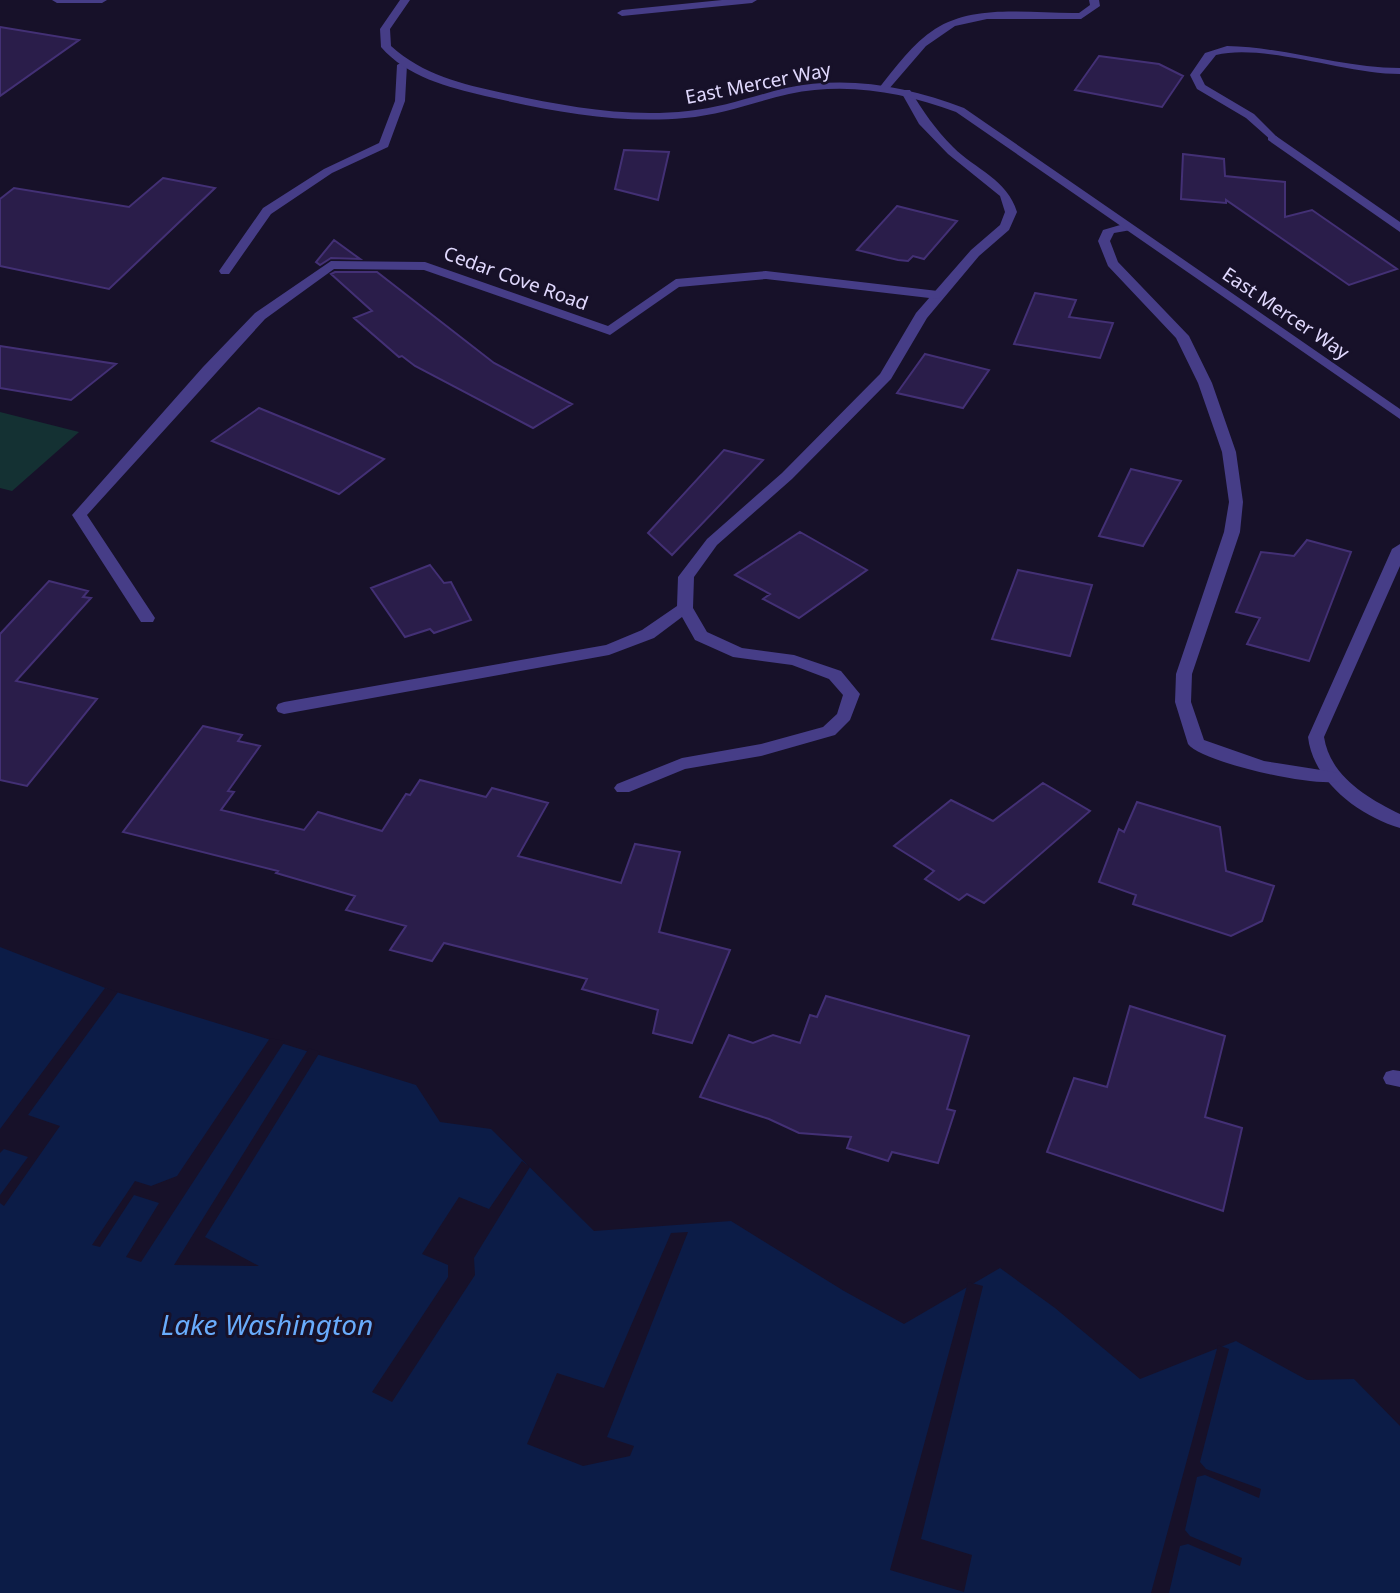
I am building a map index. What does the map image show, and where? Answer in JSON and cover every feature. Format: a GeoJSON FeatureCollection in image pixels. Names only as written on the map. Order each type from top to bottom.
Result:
{"type":"FeatureCollection","features":[{"type":"Feature","properties":{"kind":"street"},"geometry":{"type":"LineString","coordinates":[[57,0],[102,0]]}},
{"type":"Feature","properties":{"kind":"street"},"geometry":{"type":"LineString","coordinates":[[225,271],[267,211],[328,171],[384,145],[400,101],[402,65],[386,47],[385,29],[405,0]]}},
{"type":"Feature","properties":{"kind":"street"},"geometry":{"type":"LineString","coordinates":[[622,13],[752,0]]}},
{"type":"Feature","properties":{"kind":"street"},"geometry":{"type":"LineString","coordinates":[[884,88],[936,32],[951,24],[995,16],[1082,16],[1095,6],[1094,0]]}},
{"type":"Feature","properties":{"kind":"street"},"geometry":{"type":"LineString","coordinates":[[1400,71],[1380,73],[1226,49],[1210,54],[1195,75],[1201,87],[1250,116],[1272,138],[1400,228]]}},
{"type":"Feature","properties":{"kind":"street","name":"East Mercer Way"},"geometry":{"type":"LineString","coordinates":[[402,65],[459,87],[560,110],[608,115],[673,116],[709,112],[814,87],[884,88],[906,92],[960,110],[992,129],[1127,227],[1400,415]]}},
{"type":"Feature","properties":{"kind":"street"},"geometry":{"type":"LineString","coordinates":[[623,788],[682,764],[761,750],[829,731],[844,716],[852,694],[835,675],[794,660],[739,653],[701,636],[685,608],[686,577],[712,542],[787,475],[887,376],[921,316],[975,253],[1005,227],[1011,212],[1006,195],[952,152],[923,122],[906,92]]}},
{"type":"Feature","properties":{"kind":"street"},"geometry":{"type":"LineString","coordinates":[[1127,227],[1109,230],[1104,241],[1112,263],[1182,336],[1205,383],[1229,452],[1236,502],[1231,532],[1184,674],[1183,702],[1198,744],[1227,759],[1274,771],[1334,777]]}},
{"type":"Feature","properties":{"kind":"street","name":"Cedar Cove Road"},"geometry":{"type":"LineString","coordinates":[[147,618],[79,515],[208,370],[260,316],[331,265],[425,266],[610,331],[676,283],[766,275],[938,295]]}},
{"type":"Feature","properties":{"kind":"street"},"geometry":{"type":"LineString","coordinates":[[1400,549],[1316,738],[1324,766],[1334,777],[1372,809],[1400,822]]}},
{"type":"Feature","properties":{"kind":"street"},"geometry":{"type":"LineString","coordinates":[[284,708],[609,650],[648,634],[685,608]]}},
{"type":"Feature","properties":{"kind":"green space"},"geometry":{"type":"Polygon","coordinates":[[[0,412],[79,432],[12,491],[0,488],[0,412]]]}},
{"type":"Feature","properties":{"kind":"water","name":"Lake Washington"},"geometry":{"type":"Polygon","coordinates":[[[0,947],[113,991],[416,1085],[440,1122],[491,1129],[594,1231],[731,1221],[844,1291],[904,1324],[1000,1268],[1055,1308],[1140,1379],[1236,1341],[1307,1380],[1354,1379],[1400,1426],[1400,1593],[0,1593],[0,947]]]}},
{"type":"Feature","properties":{"kind":"pier"},"geometry":{"type":"Polygon","coordinates":[[[105,988],[118,992],[28,1115],[60,1126],[4,1206],[0,1203],[0,1195],[28,1157],[4,1149],[0,1153],[0,1129],[105,988]]]}},
{"type":"Feature","properties":{"kind":"pier"},"geometry":{"type":"Polygon","coordinates":[[[270,1038],[285,1041],[141,1262],[126,1257],[159,1203],[134,1195],[100,1247],[92,1245],[135,1181],[151,1186],[177,1176],[270,1038]]]}},
{"type":"Feature","properties":{"kind":"pier"},"geometry":{"type":"Polygon","coordinates":[[[309,1048],[320,1052],[205,1237],[259,1266],[174,1265],[309,1048]]]}},
{"type":"Feature","properties":{"kind":"pier"},"geometry":{"type":"Polygon","coordinates":[[[522,1161],[530,1167],[474,1258],[475,1275],[392,1402],[372,1392],[448,1277],[448,1265],[422,1254],[459,1197],[489,1209],[522,1161]]]}},
{"type":"Feature","properties":{"kind":"pier"},"geometry":{"type":"Polygon","coordinates":[[[688,1232],[607,1437],[634,1446],[630,1456],[583,1466],[527,1444],[557,1373],[604,1388],[671,1233],[688,1232]]]}},
{"type":"Feature","properties":{"kind":"pier"},"geometry":{"type":"Polygon","coordinates":[[[968,1282],[983,1286],[921,1539],[972,1555],[964,1592],[890,1570],[968,1282]]]}},
{"type":"Feature","properties":{"kind":"pier"},"geometry":{"type":"Polygon","coordinates":[[[1218,1345],[1229,1349],[1200,1462],[1206,1469],[1261,1489],[1259,1498],[1205,1475],[1197,1477],[1185,1530],[1190,1536],[1242,1558],[1240,1566],[1188,1544],[1180,1546],[1169,1593],[1151,1593],[1218,1345]]]}},
{"type":"Feature","properties":{"kind":"building"},"geometry":{"type":"Polygon","coordinates":[[[0,27],[79,40],[0,96],[0,27]]]}},
{"type":"Feature","properties":{"kind":"building"},"geometry":{"type":"Polygon","coordinates":[[[1099,56],[1159,64],[1183,76],[1162,107],[1075,90],[1099,56]]]}},
{"type":"Feature","properties":{"kind":"building"},"geometry":{"type":"Polygon","coordinates":[[[624,150],[669,152],[658,200],[615,189],[624,150]]]}},
{"type":"Feature","properties":{"kind":"building"},"geometry":{"type":"Polygon","coordinates":[[[1183,154],[1224,159],[1225,176],[1285,182],[1285,217],[1312,210],[1397,269],[1349,285],[1226,200],[1226,203],[1181,199],[1183,154]]]}},
{"type":"Feature","properties":{"kind":"building"},"geometry":{"type":"Polygon","coordinates":[[[163,178],[215,188],[109,289],[0,266],[0,199],[14,188],[129,207],[163,178]]]}},
{"type":"Feature","properties":{"kind":"building"},"geometry":{"type":"Polygon","coordinates":[[[897,206],[957,221],[924,259],[913,256],[908,261],[898,260],[857,250],[897,206]]]}},
{"type":"Feature","properties":{"kind":"building"},"geometry":{"type":"Polygon","coordinates":[[[334,240],[360,259],[331,258],[320,265],[316,262],[334,240]]]}},
{"type":"Feature","properties":{"kind":"building"},"geometry":{"type":"Polygon","coordinates":[[[377,272],[494,363],[572,404],[533,428],[415,366],[402,356],[399,357],[354,318],[372,311],[331,274],[377,272]]]}},
{"type":"Feature","properties":{"kind":"building"},"geometry":{"type":"Polygon","coordinates":[[[1035,293],[1076,300],[1069,317],[1113,323],[1100,358],[1014,344],[1035,293]]]}},
{"type":"Feature","properties":{"kind":"building"},"geometry":{"type":"Polygon","coordinates":[[[0,346],[116,364],[71,400],[0,388],[0,346]]]}},
{"type":"Feature","properties":{"kind":"building"},"geometry":{"type":"Polygon","coordinates":[[[925,354],[989,370],[963,408],[897,393],[925,354]]]}},
{"type":"Feature","properties":{"kind":"building"},"geometry":{"type":"Polygon","coordinates":[[[259,408],[384,459],[339,494],[212,441],[259,408]]]}},
{"type":"Feature","properties":{"kind":"building"},"geometry":{"type":"Polygon","coordinates":[[[724,450],[763,460],[672,555],[648,533],[724,450]]]}},
{"type":"Feature","properties":{"kind":"building"},"geometry":{"type":"Polygon","coordinates":[[[1131,469],[1181,481],[1143,546],[1099,536],[1131,469]]]}},
{"type":"Feature","properties":{"kind":"building"},"geometry":{"type":"Polygon","coordinates":[[[800,532],[867,570],[799,618],[763,599],[770,594],[735,575],[800,532]]]}},
{"type":"Feature","properties":{"kind":"building"},"geometry":{"type":"Polygon","coordinates":[[[1307,540],[1351,552],[1309,661],[1247,644],[1260,618],[1236,612],[1261,552],[1294,556],[1307,540]]]}},
{"type":"Feature","properties":{"kind":"building"},"geometry":{"type":"Polygon","coordinates":[[[430,565],[444,583],[451,582],[471,620],[434,633],[430,629],[405,637],[371,588],[430,565]]]}},
{"type":"Feature","properties":{"kind":"building"},"geometry":{"type":"Polygon","coordinates":[[[1018,570],[1092,585],[1070,656],[992,639],[1018,570]]]}},
{"type":"Feature","properties":{"kind":"building"},"geometry":{"type":"Polygon","coordinates":[[[49,581],[88,591],[83,597],[91,598],[16,681],[97,699],[27,786],[0,780],[0,634],[49,581]]]}},
{"type":"Feature","properties":{"kind":"building"},"geometry":{"type":"Polygon","coordinates":[[[203,726],[242,735],[238,741],[260,746],[228,791],[234,792],[221,810],[304,830],[318,812],[382,831],[406,794],[410,795],[420,780],[486,797],[492,788],[548,803],[518,856],[621,883],[635,844],[680,852],[659,932],[730,950],[692,1043],[653,1033],[658,1010],[582,989],[587,979],[444,943],[432,961],[390,950],[406,926],[346,910],[355,896],[276,873],[278,871],[123,832],[203,726]]]}},
{"type":"Feature","properties":{"kind":"building"},"geometry":{"type":"Polygon","coordinates":[[[1043,783],[1090,811],[984,903],[967,894],[959,900],[925,879],[934,871],[894,846],[951,800],[993,821],[1043,783]]]}},
{"type":"Feature","properties":{"kind":"building"},"geometry":{"type":"Polygon","coordinates":[[[1137,802],[1220,827],[1226,871],[1274,886],[1262,921],[1231,936],[1133,904],[1136,895],[1099,882],[1119,829],[1124,832],[1137,802]]]}},
{"type":"Feature","properties":{"kind":"building"},"geometry":{"type":"Polygon","coordinates":[[[826,996],[969,1036],[947,1109],[955,1111],[938,1163],[892,1152],[888,1161],[847,1148],[851,1137],[799,1133],[769,1119],[700,1097],[729,1035],[753,1043],[773,1035],[800,1043],[810,1015],[817,1017],[826,996]]]}},
{"type":"Feature","properties":{"kind":"building"},"geometry":{"type":"Polygon","coordinates":[[[1130,1006],[1225,1036],[1205,1117],[1242,1128],[1223,1211],[1047,1152],[1074,1078],[1107,1087],[1130,1006]]]}}]}
